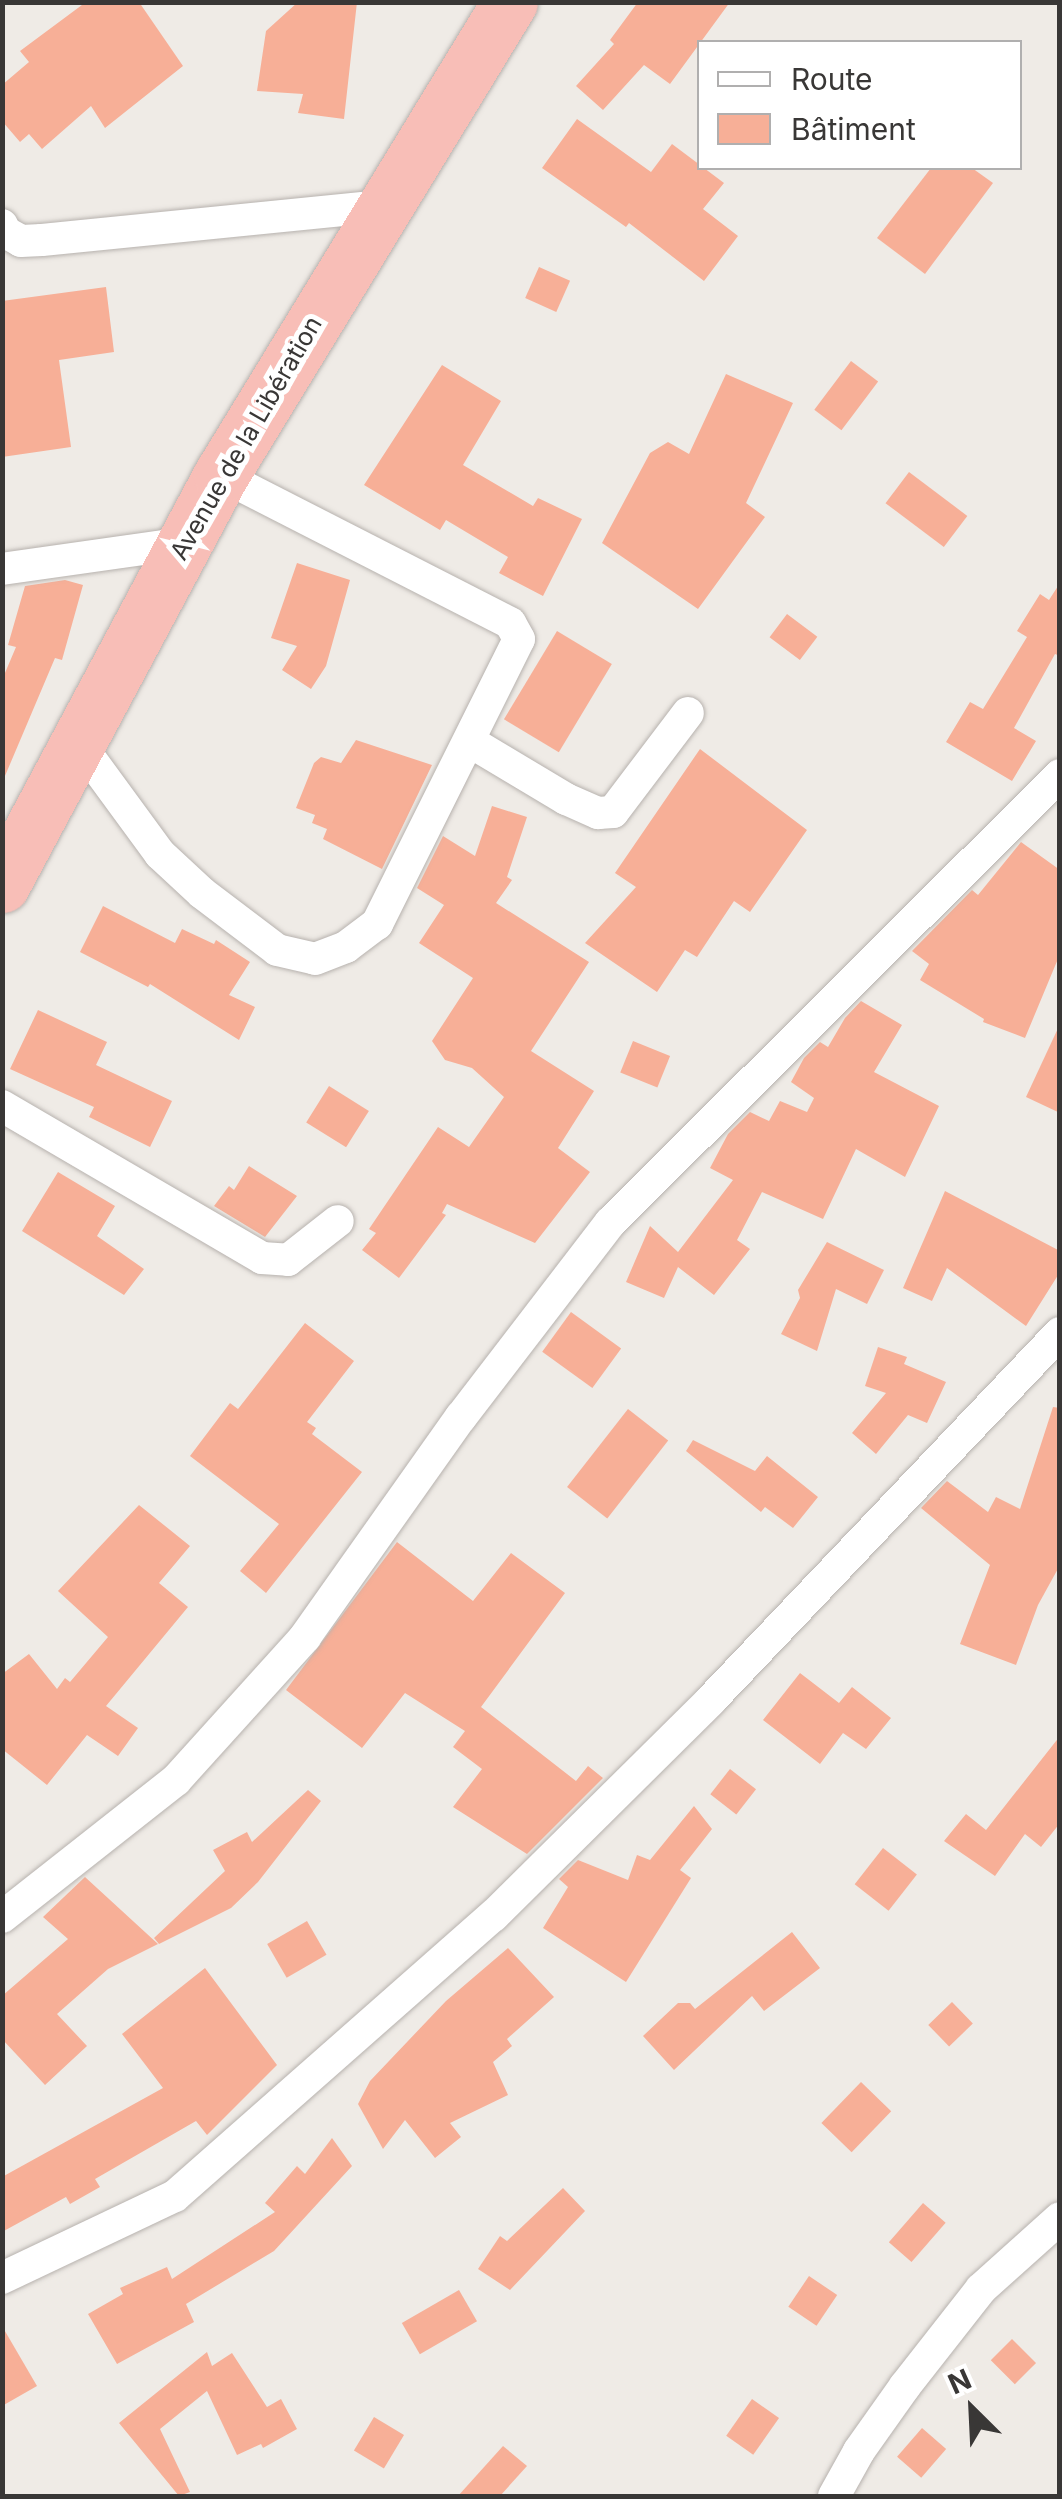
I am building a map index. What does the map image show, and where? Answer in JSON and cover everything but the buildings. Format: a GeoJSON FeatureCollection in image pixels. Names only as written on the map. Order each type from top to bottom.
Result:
{"type":"FeatureCollection","features":[{"type":"Feature","properties":{"kind":"highway","name":"Avenue de la Libération"},"geometry":{"type":"LineString","coordinates":[[2,885],[222,475],[382,206],[510,2]]}},
{"type":"Feature","properties":{"kind":"street"},"geometry":{"type":"LineString","coordinates":[[2,225],[5,232],[22,241],[42,240],[382,206]]}},
{"type":"Feature","properties":{"kind":"street"},"geometry":{"type":"LineString","coordinates":[[78,742],[160,854],[202,893],[277,950],[315,959],[346,947],[377,924],[519,639],[510,623],[222,475]]}},
{"type":"Feature","properties":{"kind":"street"},"geometry":{"type":"LineString","coordinates":[[2,569],[184,543]]}},
{"type":"Feature","properties":{"kind":"street"},"geometry":{"type":"LineString","coordinates":[[469,741],[598,814],[613,812],[688,713]]}},
{"type":"Feature","properties":{"kind":"street"},"geometry":{"type":"LineString","coordinates":[[2,1917],[176,1780],[305,1638],[461,1417],[610,1223],[1060,775]]}},
{"type":"Feature","properties":{"kind":"street"},"geometry":{"type":"LineString","coordinates":[[2,1106],[262,1258],[288,1260],[338,1220]]}},
{"type":"Feature","properties":{"kind":"street"},"geometry":{"type":"LineString","coordinates":[[2,2278],[176,2196],[493,1916],[710,1701],[1060,1333]]}},
{"type":"Feature","properties":{"kind":"street"},"geometry":{"type":"LineString","coordinates":[[834,2496],[905,2386],[981,2290],[1060,2218]]}}]}
